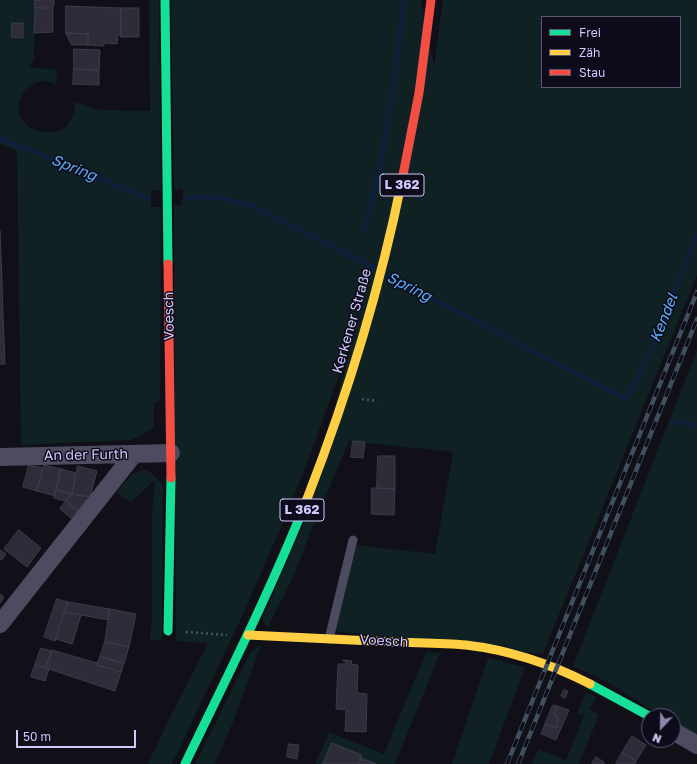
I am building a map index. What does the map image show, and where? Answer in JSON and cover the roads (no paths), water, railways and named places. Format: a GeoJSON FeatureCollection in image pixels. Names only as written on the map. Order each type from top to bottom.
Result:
{"type":"FeatureCollection","features":[{"type":"Feature","properties":{"kind":"street","name":"Voesch"},"geometry":{"type":"LineString","coordinates":[[165,0],[171,453],[168,631]]}},
{"type":"Feature","properties":{"kind":"street","name":"Kerkener Straße"},"geometry":{"type":"LineString","coordinates":[[248,635],[301,512],[332,432],[349,382],[378,285],[396,211],[416,110],[431,0]]}},
{"type":"Feature","properties":{"kind":"street","name":"An der Furth"},"geometry":{"type":"LineString","coordinates":[[0,457],[171,453]]}},
{"type":"Feature","properties":{"kind":"street"},"geometry":{"type":"LineString","coordinates":[[0,624],[134,454]]}},
{"type":"Feature","properties":{"kind":"street","name":"Voesch"},"geometry":{"type":"LineString","coordinates":[[248,635],[440,644],[477,647],[509,653],[547,665],[580,679],[641,711]]}},
{"type":"Feature","properties":{"kind":"street","name":"L 362"},"geometry":{"type":"LineString","coordinates":[[185,764],[248,635]]}},
{"type":"Feature","properties":{"kind":"street"},"geometry":{"type":"LineString","coordinates":[[681,736],[697,745]]}},
{"type":"Feature","properties":{"kind":"lane"},"geometry":{"type":"LineString","coordinates":[[329,638],[353,540]]}},
{"type":"Feature","properties":{"kind":"waterway"},"geometry":{"type":"LineString","coordinates":[[364,232],[385,141],[404,0]]}},
{"type":"Feature","properties":{"kind":"waterway","name":"Spring"},"geometry":{"type":"LineString","coordinates":[[0,138],[147,198]]}},
{"type":"Feature","properties":{"kind":"waterway","name":"Spring"},"geometry":{"type":"LineString","coordinates":[[186,198],[214,197],[254,207],[376,269]]}},
{"type":"Feature","properties":{"kind":"waterway","name":"Spring"},"geometry":{"type":"LineString","coordinates":[[386,275],[626,399],[644,366],[697,235]]}},
{"type":"Feature","properties":{"kind":"waterway","name":"Spring"},"geometry":{"type":"LineString","coordinates":[[672,421],[697,425]]}},
{"type":"Feature","properties":{"kind":"railway"},"geometry":{"type":"LineString","coordinates":[[507,764],[697,292]]}},
{"type":"Feature","properties":{"kind":"railway"},"geometry":{"type":"LineString","coordinates":[[518,764],[697,319]]}},
{"type":"Feature","properties":{"kind":"water label","name":"Kendel"},"geometry":{"type":"Point","coordinates":[664,318]}}]}
